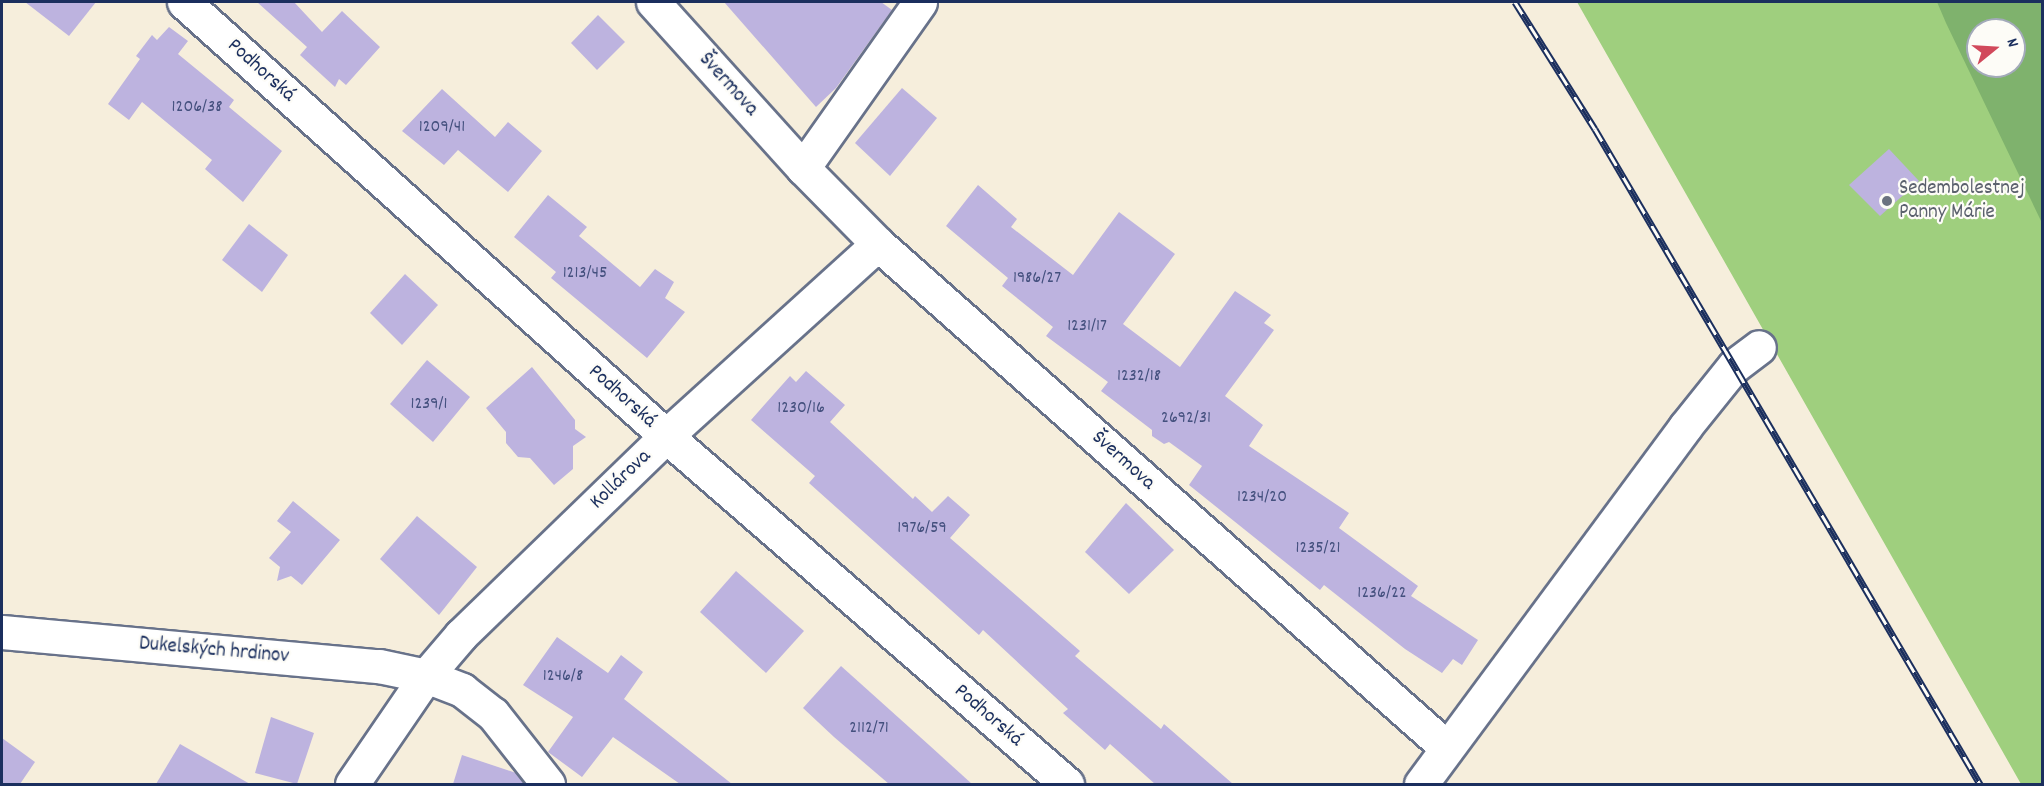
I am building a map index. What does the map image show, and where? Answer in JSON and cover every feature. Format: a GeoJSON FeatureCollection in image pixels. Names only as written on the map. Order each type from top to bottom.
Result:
{"type":"FeatureCollection","features":[{"type":"Feature","properties":{"kind":"street","name":"Podhorská"},"geometry":{"type":"LineString","coordinates":[[184,2],[666,436],[1067,784]]}},
{"type":"Feature","properties":{"kind":"street","name":"Švermova"},"geometry":{"type":"LineString","coordinates":[[653,2],[803,168],[878,244],[1447,748]]}},
{"type":"Feature","properties":{"kind":"street"},"geometry":{"type":"LineString","coordinates":[[803,168],[920,2]]}},
{"type":"Feature","properties":{"kind":"street","name":"Kollárova"},"geometry":{"type":"LineString","coordinates":[[352,784],[426,676],[460,635],[666,436],[878,244]]}},
{"type":"Feature","properties":{"kind":"street"},"geometry":{"type":"LineString","coordinates":[[1421,784],[1685,427],[1734,366],[1759,347]]}},
{"type":"Feature","properties":{"kind":"street","name":"Dukelských hrdinov"},"geometry":{"type":"LineString","coordinates":[[2,632],[379,666],[426,676]]}},
{"type":"Feature","properties":{"kind":"street"},"geometry":{"type":"LineString","coordinates":[[426,676],[462,690],[494,714],[548,784]]}},
{"type":"Feature","properties":{"kind":"green space"},"geometry":{"type":"Polygon","coordinates":[[[1577,2],[2019,2],[1996,18],[1966,18],[1966,78],[1984,78],[2042,205],[2042,784],[2021,784],[1577,2]]]}},
{"type":"Feature","properties":{"kind":"green space"},"geometry":{"type":"Polygon","coordinates":[[[1937,2],[2042,2],[2042,223],[1972,78],[2026,78],[2026,18],[1966,18],[1966,65],[1937,2]]]}},
{"type":"Feature","properties":{"kind":"building"},"geometry":{"type":"Polygon","coordinates":[[[25,2],[96,2],[69,36],[25,2]]]}},
{"type":"Feature","properties":{"kind":"building"},"geometry":{"type":"Polygon","coordinates":[[[257,2],[294,2],[322,32],[342,11],[380,47],[346,85],[339,79],[335,87],[300,55],[307,47],[257,2]]]}},
{"type":"Feature","properties":{"kind":"building"},"geometry":{"type":"Polygon","coordinates":[[[724,2],[881,2],[892,10],[836,88],[816,107],[724,2]]]}},
{"type":"Feature","properties":{"kind":"building"},"geometry":{"type":"Polygon","coordinates":[[[598,15],[625,42],[597,70],[571,43],[598,15]]]}},
{"type":"Feature","properties":{"kind":"building"},"geometry":{"type":"Polygon","coordinates":[[[169,27],[188,41],[178,54],[234,100],[229,107],[282,151],[243,202],[205,169],[212,160],[142,102],[129,120],[108,104],[140,59],[136,56],[152,35],[157,40],[169,27]]]}},
{"type":"Feature","properties":{"kind":"building"},"geometry":{"type":"Polygon","coordinates":[[[902,88],[937,118],[890,176],[855,143],[902,88]]]}},
{"type":"Feature","properties":{"kind":"building"},"geometry":{"type":"Polygon","coordinates":[[[442,89],[495,137],[508,122],[542,151],[508,192],[458,150],[444,165],[402,131],[442,89]]]}},
{"type":"Feature","properties":{"kind":"building","name":"Sedembolestnej Panny Márie"},"geometry":{"type":"Polygon","coordinates":[[[1889,149],[1919,181],[1880,216],[1849,185],[1889,149]]]}},
{"type":"Feature","properties":{"kind":"building"},"geometry":{"type":"Polygon","coordinates":[[[978,185],[1017,219],[1011,227],[1073,275],[1119,212],[1175,254],[1123,324],[1180,367],[1235,291],[1271,315],[1264,323],[1274,330],[1225,396],[1263,425],[1249,446],[1349,513],[1339,528],[1418,586],[1411,596],[1478,640],[1462,665],[1453,659],[1442,673],[1405,649],[1324,585],[1320,590],[1189,485],[1202,466],[1169,442],[1164,444],[1152,436],[1152,430],[1101,391],[1108,382],[1046,336],[1053,327],[1002,286],[1008,278],[946,226],[978,185]]]}},
{"type":"Feature","properties":{"kind":"building"},"geometry":{"type":"Polygon","coordinates":[[[548,195],[587,227],[579,236],[640,287],[655,269],[674,282],[665,298],[685,312],[647,358],[551,278],[556,272],[514,237],[548,195]]]}},
{"type":"Feature","properties":{"kind":"building"},"geometry":{"type":"Polygon","coordinates":[[[249,224],[288,255],[262,292],[222,260],[249,224]]]}},
{"type":"Feature","properties":{"kind":"building"},"geometry":{"type":"Polygon","coordinates":[[[405,274],[438,305],[402,345],[370,313],[405,274]]]}},
{"type":"Feature","properties":{"kind":"building"},"geometry":{"type":"Polygon","coordinates":[[[427,360],[470,397],[433,442],[390,404],[427,360]]]}},
{"type":"Feature","properties":{"kind":"building"},"geometry":{"type":"Polygon","coordinates":[[[532,367],[575,420],[575,429],[586,437],[573,446],[573,469],[554,485],[530,458],[518,457],[506,443],[506,432],[486,408],[532,367]]]}},
{"type":"Feature","properties":{"kind":"building"},"geometry":{"type":"Polygon","coordinates":[[[806,371],[845,405],[830,422],[913,499],[915,496],[932,512],[948,496],[970,515],[950,538],[1080,651],[1075,656],[1161,729],[1164,724],[1233,784],[1155,784],[1110,744],[1105,750],[1063,713],[1068,709],[983,630],[979,635],[809,483],[815,476],[751,420],[790,376],[796,382],[806,371]]]}},
{"type":"Feature","properties":{"kind":"building"},"geometry":{"type":"Polygon","coordinates":[[[293,501],[340,540],[302,585],[291,576],[277,581],[280,567],[269,558],[291,532],[277,521],[293,501]]]}},
{"type":"Feature","properties":{"kind":"building"},"geometry":{"type":"Polygon","coordinates":[[[1126,503],[1174,550],[1129,594],[1085,552],[1126,503]]]}},
{"type":"Feature","properties":{"kind":"building"},"geometry":{"type":"Polygon","coordinates":[[[417,516],[477,567],[439,615],[380,559],[417,516]]]}},
{"type":"Feature","properties":{"kind":"building"},"geometry":{"type":"Polygon","coordinates":[[[736,571],[804,631],[766,673],[700,612],[736,571]]]}},
{"type":"Feature","properties":{"kind":"building"},"geometry":{"type":"Polygon","coordinates":[[[557,637],[608,673],[621,655],[643,672],[624,699],[732,784],[680,784],[613,737],[582,777],[548,752],[573,717],[523,685],[557,637]]]}},
{"type":"Feature","properties":{"kind":"building"},"geometry":{"type":"Polygon","coordinates":[[[841,666],[972,784],[889,784],[834,737],[803,708],[841,666]]]}},
{"type":"Feature","properties":{"kind":"building"},"geometry":{"type":"Polygon","coordinates":[[[271,717],[314,733],[297,784],[255,773],[271,717]]]}},
{"type":"Feature","properties":{"kind":"building"},"geometry":{"type":"Polygon","coordinates":[[[2,738],[35,762],[20,784],[2,784],[2,738]]]}},
{"type":"Feature","properties":{"kind":"building"},"geometry":{"type":"Polygon","coordinates":[[[180,744],[250,784],[156,784],[180,744]]]}},
{"type":"Feature","properties":{"kind":"building"},"geometry":{"type":"Polygon","coordinates":[[[462,755],[516,773],[525,784],[453,784],[462,755]]]}},
{"type":"Feature","properties":{"kind":"railway"},"geometry":{"type":"LineString","coordinates":[[1515,2],[1595,129],[1980,784]]}},
{"type":"Feature","properties":{"kind":"place","name":"Sedembolestnej Panny Márie"},"geometry":{"type":"Point","coordinates":[1887,201]}}]}
